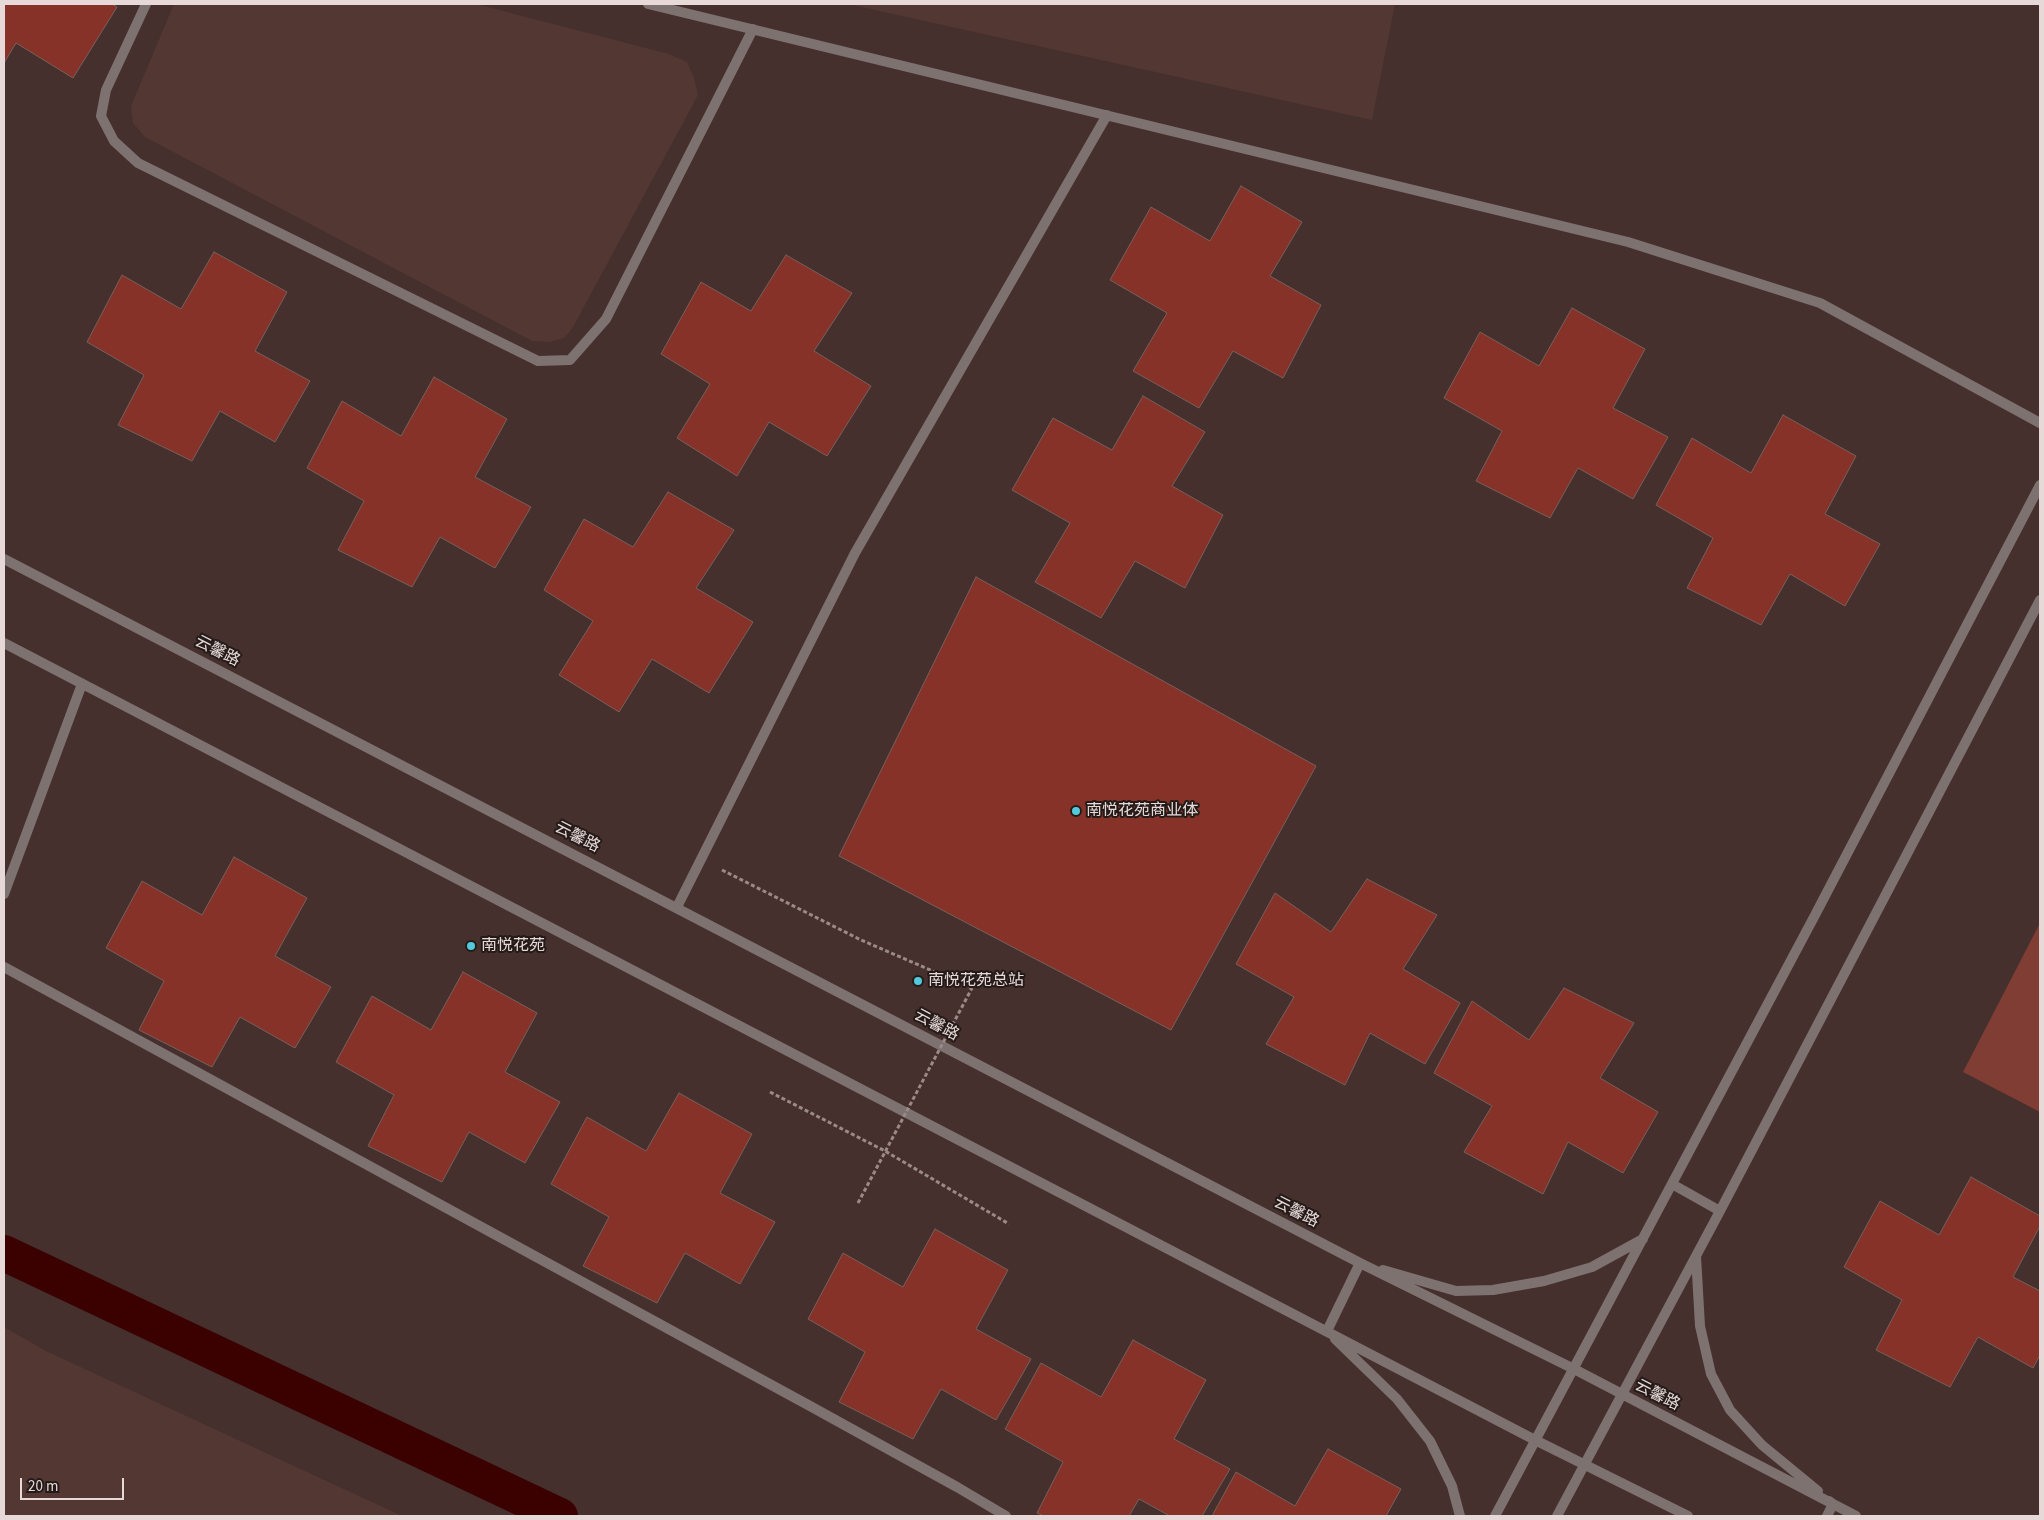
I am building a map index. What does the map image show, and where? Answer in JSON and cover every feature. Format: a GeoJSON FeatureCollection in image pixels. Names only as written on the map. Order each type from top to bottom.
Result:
{"type":"FeatureCollection","features":[{"type":"Feature","properties":{"kind":"street"},"geometry":{"type":"LineString","coordinates":[[146,4],[106,90],[101,116],[114,141],[138,163],[538,361],[570,360],[606,319],[753,30]]}},
{"type":"Feature","properties":{"kind":"street"},"geometry":{"type":"LineString","coordinates":[[648,4],[1628,242],[1820,303],[2040,423]]}},
{"type":"Feature","properties":{"kind":"street"},"geometry":{"type":"LineString","coordinates":[[677,907],[856,553],[1107,115]]}},
{"type":"Feature","properties":{"kind":"street"},"geometry":{"type":"LineString","coordinates":[[1494,1516],[1643,1239],[2040,485]]}},
{"type":"Feature","properties":{"kind":"street","name":"云馨路"},"geometry":{"type":"LineString","coordinates":[[4,559],[1360,1263],[1574,1369],[1856,1516]]}},
{"type":"Feature","properties":{"kind":"street"},"geometry":{"type":"LineString","coordinates":[[1557,1516],[1720,1211],[2040,600]]}},
{"type":"Feature","properties":{"kind":"street"},"geometry":{"type":"LineString","coordinates":[[4,643],[1535,1440],[1688,1516]]}},
{"type":"Feature","properties":{"kind":"street"},"geometry":{"type":"LineString","coordinates":[[4,894],[82,684]]}},
{"type":"Feature","properties":{"kind":"street"},"geometry":{"type":"LineString","coordinates":[[4,967],[957,1486],[1006,1516]]}},
{"type":"Feature","properties":{"kind":"street"},"geometry":{"type":"LineString","coordinates":[[1672,1184],[1720,1211]]}},
{"type":"Feature","properties":{"kind":"street"},"geometry":{"type":"LineString","coordinates":[[1327,1331],[1360,1263],[1456,1290],[1493,1290],[1544,1281],[1592,1267],[1643,1239]]}},
{"type":"Feature","properties":{"kind":"street"},"geometry":{"type":"LineString","coordinates":[[1696,1255],[1700,1326],[1711,1374],[1730,1410],[1762,1445],[1833,1504],[1827,1516]]}},
{"type":"Feature","properties":{"kind":"street"},"geometry":{"type":"LineString","coordinates":[[1327,1331],[1397,1399],[1430,1441],[1452,1486],[1460,1516]]}},
{"type":"Feature","properties":{"kind":"path"},"geometry":{"type":"LineString","coordinates":[[701,860],[861,940],[972,988],[858,1203]]}},
{"type":"Feature","properties":{"kind":"path"},"geometry":{"type":"LineString","coordinates":[[770,1092],[885,1152],[1009,1224]]}},
{"type":"Feature","properties":{"kind":"shaded area"},"geometry":{"type":"Polygon","coordinates":[[[174,4],[476,4],[669,54],[687,62],[694,78],[698,95],[572,329],[564,338],[549,342],[532,341],[145,137],[133,123],[131,106],[174,4]]]}},
{"type":"Feature","properties":{"kind":"shaded area"},"geometry":{"type":"Polygon","coordinates":[[[848,4],[1395,4],[1372,120],[848,4]]]}},
{"type":"Feature","properties":{"kind":"shaded area"},"geometry":{"type":"Polygon","coordinates":[[[2040,923],[2040,1112],[1963,1072],[2040,923]]]}},
{"type":"Feature","properties":{"kind":"shaded area"},"geometry":{"type":"Polygon","coordinates":[[[4,1327],[46,1351],[402,1516],[4,1516],[4,1327]]]}},
{"type":"Feature","properties":{"kind":"building"},"geometry":{"type":"Polygon","coordinates":[[[4,4],[112,4],[117,7],[73,78],[16,43],[4,63],[4,4]]]}},
{"type":"Feature","properties":{"kind":"building"},"geometry":{"type":"Polygon","coordinates":[[[1241,186],[1302,222],[1270,276],[1321,305],[1283,378],[1233,351],[1199,408],[1133,371],[1167,313],[1110,280],[1151,207],[1210,241],[1241,186]]]}},
{"type":"Feature","properties":{"kind":"building"},"geometry":{"type":"Polygon","coordinates":[[[214,252],[287,292],[255,351],[310,381],[275,442],[220,411],[192,461],[118,425],[144,375],[87,342],[122,275],[181,309],[214,252]]]}},
{"type":"Feature","properties":{"kind":"building"},"geometry":{"type":"Polygon","coordinates":[[[786,255],[852,293],[814,351],[871,386],[827,456],[769,422],[737,476],[677,438],[710,384],[661,354],[701,282],[751,311],[786,255]]]}},
{"type":"Feature","properties":{"kind":"building"},"geometry":{"type":"Polygon","coordinates":[[[1572,308],[1645,349],[1613,408],[1668,437],[1633,499],[1578,468],[1550,518],[1476,481],[1502,431],[1444,398],[1480,332],[1539,366],[1572,308]]]}},
{"type":"Feature","properties":{"kind":"building"},"geometry":{"type":"Polygon","coordinates":[[[434,377],[507,419],[475,477],[531,507],[495,568],[440,537],[412,587],[338,550],[364,501],[307,468],[342,401],[401,436],[434,377]]]}},
{"type":"Feature","properties":{"kind":"building"},"geometry":{"type":"Polygon","coordinates":[[[1143,396],[1205,432],[1172,486],[1223,515],[1185,588],[1135,561],[1101,618],[1035,582],[1070,523],[1012,490],[1053,418],[1112,450],[1143,396]]]}},
{"type":"Feature","properties":{"kind":"building"},"geometry":{"type":"Polygon","coordinates":[[[1783,415],[1856,456],[1825,514],[1880,544],[1845,606],[1790,574],[1761,625],[1687,588],[1713,538],[1656,505],[1692,438],[1751,473],[1783,415]]]}},
{"type":"Feature","properties":{"kind":"building"},"geometry":{"type":"Polygon","coordinates":[[[668,492],[734,530],[696,588],[753,622],[709,693],[652,659],[619,712],[559,675],[593,621],[544,590],[584,519],[633,547],[668,492]]]}},
{"type":"Feature","properties":{"kind":"building","name":"南悦花苑商业体"},"geometry":{"type":"Polygon","coordinates":[[[976,577],[1316,766],[1171,1030],[839,856],[976,577]]]}},
{"type":"Feature","properties":{"kind":"building"},"geometry":{"type":"Polygon","coordinates":[[[234,857],[307,898],[275,956],[331,987],[295,1048],[240,1017],[212,1067],[139,1030],[164,981],[106,948],[142,881],[202,915],[234,857]]]}},
{"type":"Feature","properties":{"kind":"building"},"geometry":{"type":"Polygon","coordinates":[[[1367,879],[1437,915],[1403,969],[1460,1003],[1425,1064],[1370,1033],[1345,1085],[1266,1044],[1294,997],[1236,964],[1275,893],[1331,932],[1367,879]]]}},
{"type":"Feature","properties":{"kind":"building"},"geometry":{"type":"Polygon","coordinates":[[[463,972],[537,1013],[505,1072],[560,1102],[525,1163],[469,1132],[442,1182],[368,1146],[394,1095],[336,1062],[372,996],[431,1030],[463,972]]]}},
{"type":"Feature","properties":{"kind":"building"},"geometry":{"type":"Polygon","coordinates":[[[1564,988],[1634,1023],[1600,1078],[1658,1112],[1623,1173],[1568,1142],[1543,1194],[1464,1152],[1492,1106],[1434,1073],[1472,1001],[1529,1040],[1564,988]]]}},
{"type":"Feature","properties":{"kind":"building"},"geometry":{"type":"Polygon","coordinates":[[[679,1093],[752,1134],[720,1193],[775,1222],[740,1284],[685,1253],[657,1303],[583,1266],[609,1217],[551,1184],[587,1117],[646,1151],[679,1093]]]}},
{"type":"Feature","properties":{"kind":"building"},"geometry":{"type":"Polygon","coordinates":[[[1971,1177],[2040,1216],[2040,1226],[2013,1277],[2040,1291],[2040,1355],[2033,1368],[1978,1337],[1950,1387],[1876,1350],[1902,1300],[1844,1267],[1880,1201],[1939,1235],[1971,1177]]]}},
{"type":"Feature","properties":{"kind":"building"},"geometry":{"type":"Polygon","coordinates":[[[935,1229],[1008,1270],[976,1329],[1031,1359],[996,1420],[941,1389],[913,1439],[839,1402],[865,1352],[808,1319],[843,1253],[903,1287],[935,1229]]]}},
{"type":"Feature","properties":{"kind":"building"},"geometry":{"type":"Polygon","coordinates":[[[1133,1340],[1206,1380],[1174,1439],[1230,1469],[1202,1516],[1170,1516],[1139,1499],[1129,1516],[1044,1516],[1037,1513],[1063,1462],[1005,1429],[1041,1363],[1101,1397],[1133,1340]]]}},
{"type":"Feature","properties":{"kind":"building"},"geometry":{"type":"Polygon","coordinates":[[[1328,1449],[1401,1489],[1386,1516],[1212,1516],[1236,1472],[1295,1506],[1328,1449]]]}},
{"type":"Feature","properties":{"kind":"waterway"},"geometry":{"type":"LineString","coordinates":[[4,1253],[560,1516]]}},
{"type":"Feature","properties":{"kind":"place","name":"南悦花苑商业体"},"geometry":{"type":"Point","coordinates":[1076,811]}},
{"type":"Feature","properties":{"kind":"place","name":"南悦花苑"},"geometry":{"type":"Point","coordinates":[471,946]}},
{"type":"Feature","properties":{"kind":"place","name":"南悦花苑总站"},"geometry":{"type":"Point","coordinates":[918,981]}}]}
